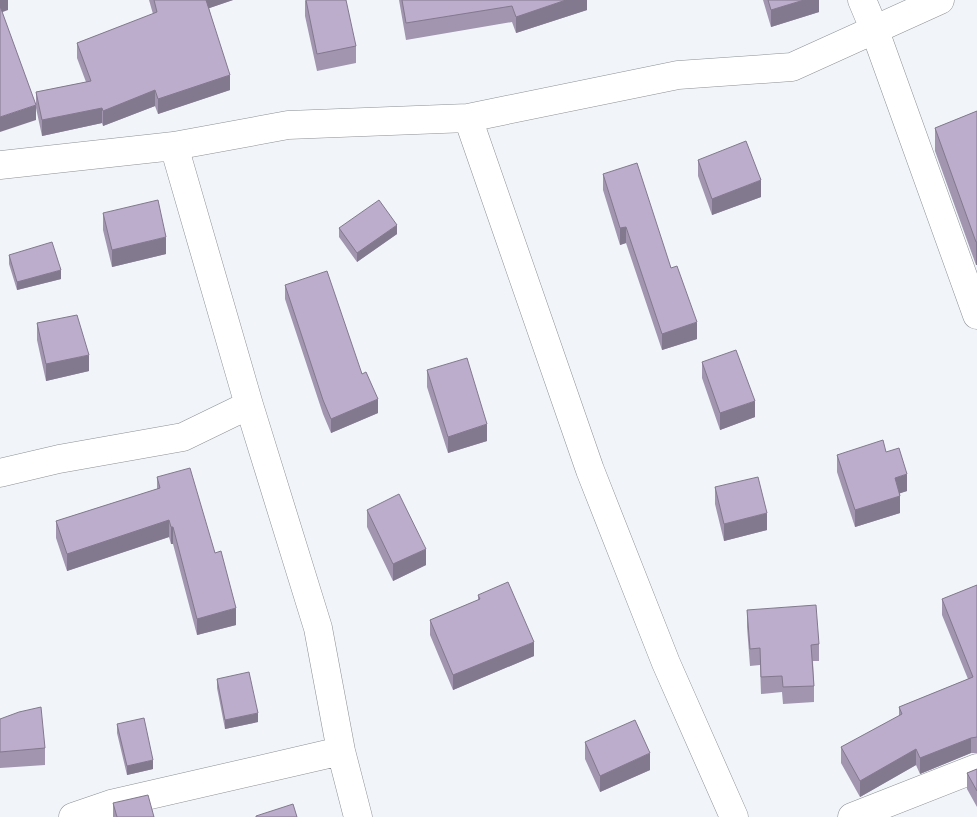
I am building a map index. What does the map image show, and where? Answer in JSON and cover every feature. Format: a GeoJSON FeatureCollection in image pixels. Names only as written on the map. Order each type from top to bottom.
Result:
{"type":"FeatureCollection","features":[{"type":"Feature","properties":{"kind":"street"},"geometry":{"type":"LineString","coordinates":[[862,0],[875,31],[977,315]]}},
{"type":"Feature","properties":{"kind":"street"},"geometry":{"type":"LineString","coordinates":[[0,165],[174,146],[288,125],[468,118],[678,75],[792,67],[940,0]]}},
{"type":"Feature","properties":{"kind":"street"},"geometry":{"type":"LineString","coordinates":[[468,118],[590,470],[666,663],[734,817]]}},
{"type":"Feature","properties":{"kind":"street"},"geometry":{"type":"LineString","coordinates":[[174,146],[249,404],[318,628],[341,752],[358,817]]}},
{"type":"Feature","properties":{"kind":"street"},"geometry":{"type":"LineString","coordinates":[[0,473],[59,459],[183,437],[249,404]]}},
{"type":"Feature","properties":{"kind":"street"},"geometry":{"type":"LineString","coordinates":[[73,817],[111,804],[341,752]]}},
{"type":"Feature","properties":{"kind":"street"},"geometry":{"type":"LineString","coordinates":[[852,817],[977,768]]}},
{"type":"Feature","properties":{"kind":"building"},"geometry":{"type":"Polygon","coordinates":[[[154,0],[206,0],[230,75],[158,99],[155,90],[103,111],[102,108],[42,120],[36,92],[91,81],[77,43],[157,12],[154,0]]]}},
{"type":"Feature","properties":{"kind":"building"},"geometry":{"type":"Polygon","coordinates":[[[306,0],[346,0],[356,46],[317,54],[306,0]]]}},
{"type":"Feature","properties":{"kind":"building"},"geometry":{"type":"Polygon","coordinates":[[[402,0],[566,0],[516,17],[512,6],[406,23],[402,0]]]}},
{"type":"Feature","properties":{"kind":"building"},"geometry":{"type":"Polygon","coordinates":[[[768,0],[804,0],[771,10],[768,0]]]}},
{"type":"Feature","properties":{"kind":"building"},"geometry":{"type":"Polygon","coordinates":[[[0,6],[36,105],[0,117],[0,6]]]}},
{"type":"Feature","properties":{"kind":"building"},"geometry":{"type":"Polygon","coordinates":[[[977,111],[977,242],[976,242],[935,128],[977,111]]]}},
{"type":"Feature","properties":{"kind":"building"},"geometry":{"type":"Polygon","coordinates":[[[746,141],[761,180],[712,199],[698,160],[746,141]]]}},
{"type":"Feature","properties":{"kind":"building"},"geometry":{"type":"Polygon","coordinates":[[[637,163],[671,268],[677,266],[697,322],[662,334],[626,227],[620,228],[603,174],[637,163]]]}},
{"type":"Feature","properties":{"kind":"building"},"geometry":{"type":"Polygon","coordinates":[[[158,200],[166,237],[112,250],[103,213],[158,200]]]}},
{"type":"Feature","properties":{"kind":"building"},"geometry":{"type":"Polygon","coordinates":[[[379,200],[397,225],[357,253],[339,228],[379,200]]]}},
{"type":"Feature","properties":{"kind":"building"},"geometry":{"type":"Polygon","coordinates":[[[52,242],[61,270],[17,282],[9,255],[52,242]]]}},
{"type":"Feature","properties":{"kind":"building"},"geometry":{"type":"Polygon","coordinates":[[[327,271],[362,374],[366,372],[378,399],[331,419],[285,285],[327,271]]]}},
{"type":"Feature","properties":{"kind":"building"},"geometry":{"type":"Polygon","coordinates":[[[77,315],[89,355],[46,364],[37,323],[77,315]]]}},
{"type":"Feature","properties":{"kind":"building"},"geometry":{"type":"Polygon","coordinates":[[[736,350],[755,401],[720,413],[702,362],[736,350]]]}},
{"type":"Feature","properties":{"kind":"building"},"geometry":{"type":"Polygon","coordinates":[[[467,358],[487,424],[448,437],[427,370],[467,358]]]}},
{"type":"Feature","properties":{"kind":"building"},"geometry":{"type":"Polygon","coordinates":[[[883,440],[886,452],[899,448],[907,474],[895,478],[900,496],[855,510],[837,455],[883,440]]]}},
{"type":"Feature","properties":{"kind":"building"},"geometry":{"type":"Polygon","coordinates":[[[190,468],[215,553],[221,551],[236,608],[197,619],[173,527],[171,527],[169,520],[67,554],[56,521],[160,488],[157,477],[190,468]]]}},
{"type":"Feature","properties":{"kind":"building"},"geometry":{"type":"Polygon","coordinates":[[[758,477],[767,513],[724,524],[715,487],[758,477]]]}},
{"type":"Feature","properties":{"kind":"building"},"geometry":{"type":"Polygon","coordinates":[[[399,494],[426,549],[393,564],[367,510],[399,494]]]}},
{"type":"Feature","properties":{"kind":"building"},"geometry":{"type":"Polygon","coordinates":[[[508,582],[534,642],[453,675],[430,620],[480,599],[478,595],[508,582]]]}},
{"type":"Feature","properties":{"kind":"building"},"geometry":{"type":"Polygon","coordinates":[[[977,585],[977,737],[920,758],[916,749],[860,781],[841,747],[902,714],[899,707],[973,677],[942,599],[977,585]]]}},
{"type":"Feature","properties":{"kind":"building"},"geometry":{"type":"Polygon","coordinates":[[[816,605],[819,644],[811,645],[814,686],[783,687],[782,676],[761,677],[760,648],[750,649],[747,610],[816,605]]]}},
{"type":"Feature","properties":{"kind":"building"},"geometry":{"type":"Polygon","coordinates":[[[249,672],[258,713],[225,720],[217,679],[249,672]]]}},
{"type":"Feature","properties":{"kind":"building"},"geometry":{"type":"Polygon","coordinates":[[[41,707],[45,748],[0,752],[0,719],[41,707]]]}},
{"type":"Feature","properties":{"kind":"building"},"geometry":{"type":"Polygon","coordinates":[[[144,718],[153,760],[127,766],[117,724],[144,718]]]}},
{"type":"Feature","properties":{"kind":"building"},"geometry":{"type":"Polygon","coordinates":[[[635,720],[650,753],[600,776],[585,742],[635,720]]]}},
{"type":"Feature","properties":{"kind":"building"},"geometry":{"type":"Polygon","coordinates":[[[977,769],[977,791],[967,773],[977,769]]]}},
{"type":"Feature","properties":{"kind":"building"},"geometry":{"type":"Polygon","coordinates":[[[148,795],[154,817],[117,817],[113,803],[148,795]]]}},
{"type":"Feature","properties":{"kind":"building"},"geometry":{"type":"Polygon","coordinates":[[[293,804],[297,817],[256,817],[256,816],[293,804]]]}}]}
